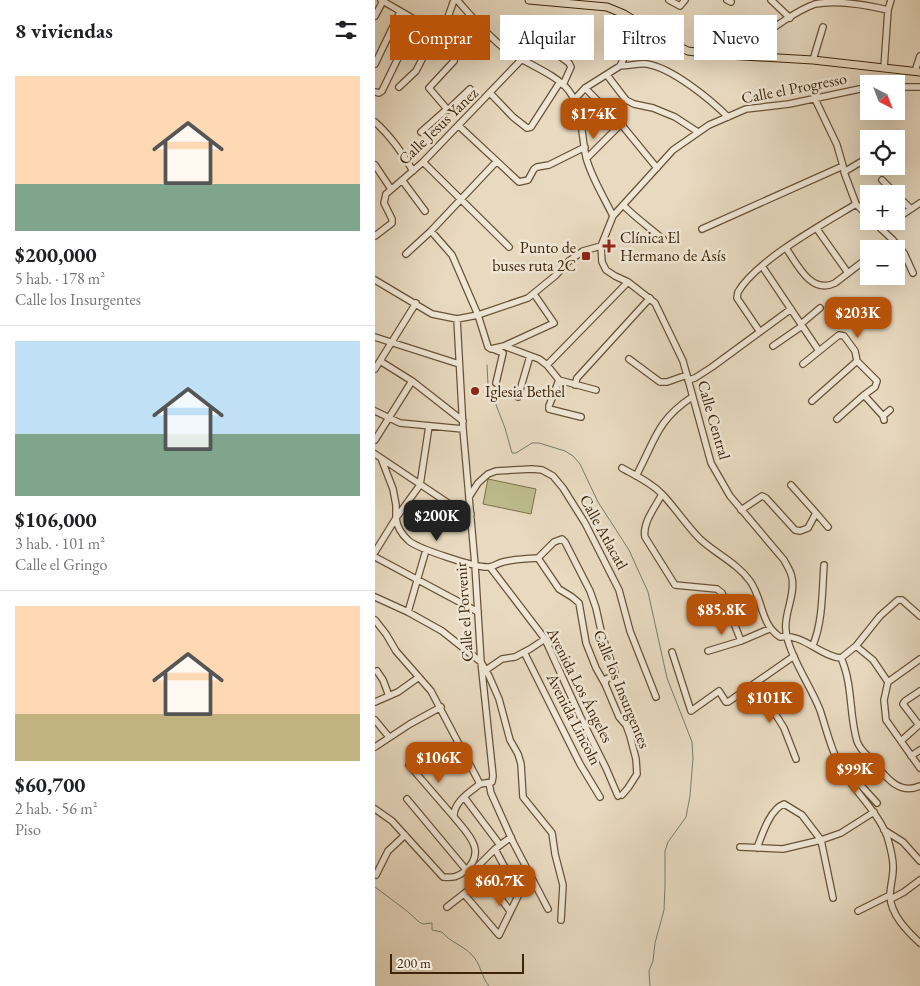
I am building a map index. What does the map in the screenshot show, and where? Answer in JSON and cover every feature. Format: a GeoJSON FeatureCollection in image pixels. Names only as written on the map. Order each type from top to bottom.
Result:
{"type":"FeatureCollection","features":[{"type":"Feature","properties":{"kind":"main road"},"geometry":{"type":"LineString","coordinates":[[529,0],[609,3],[664,40],[694,52]]}},
{"type":"Feature","properties":{"kind":"main road"},"geometry":{"type":"LineString","coordinates":[[777,58],[813,60],[917,72]]}},
{"type":"Feature","properties":{"kind":"street"},"geometry":{"type":"LineString","coordinates":[[375,16],[382,0],[405,15]]}},
{"type":"Feature","properties":{"kind":"street"},"geometry":{"type":"LineString","coordinates":[[449,15],[455,0],[500,44]]}},
{"type":"Feature","properties":{"kind":"street"},"geometry":{"type":"LineString","coordinates":[[669,0],[680,6],[685,0]]}},
{"type":"Feature","properties":{"kind":"street"},"geometry":{"type":"LineString","coordinates":[[771,0],[790,18]]}},
{"type":"Feature","properties":{"kind":"street"},"geometry":{"type":"LineString","coordinates":[[883,68],[888,10],[891,0]]}},
{"type":"Feature","properties":{"kind":"street"},"geometry":{"type":"LineString","coordinates":[[777,27],[816,4],[829,2],[857,3],[888,10]]}},
{"type":"Feature","properties":{"kind":"street"},"geometry":{"type":"LineString","coordinates":[[375,64],[400,12]]}},
{"type":"Feature","properties":{"kind":"street"},"geometry":{"type":"LineString","coordinates":[[813,60],[823,27]]}},
{"type":"Feature","properties":{"kind":"street"},"geometry":{"type":"LineString","coordinates":[[917,72],[920,56]]}},
{"type":"Feature","properties":{"kind":"street"},"geometry":{"type":"LineString","coordinates":[[375,92],[379,93],[381,91],[396,60]]}},
{"type":"Feature","properties":{"kind":"street"},"geometry":{"type":"LineString","coordinates":[[399,87],[416,71],[422,60]]}},
{"type":"Feature","properties":{"kind":"street"},"geometry":{"type":"LineString","coordinates":[[447,109],[429,88],[454,60]]}},
{"type":"Feature","properties":{"kind":"street"},"geometry":{"type":"LineString","coordinates":[[375,280],[432,314],[457,319],[478,315],[528,298],[583,251],[601,246],[613,216],[587,158],[580,116],[574,100],[561,83],[522,60]]}},
{"type":"Feature","properties":{"kind":"street","name":"Calle Jesus Yanez"},"geometry":{"type":"LineString","coordinates":[[391,189],[423,162],[522,60]]}},
{"type":"Feature","properties":{"kind":"street"},"geometry":{"type":"LineString","coordinates":[[491,94],[513,118],[527,128],[531,128],[571,67],[565,60]]}},
{"type":"Feature","properties":{"kind":"street"},"geometry":{"type":"LineString","coordinates":[[574,100],[585,88],[620,66],[623,60]]}},
{"type":"Feature","properties":{"kind":"street"},"geometry":{"type":"LineString","coordinates":[[620,66],[647,64],[662,69],[707,97],[729,116]]}},
{"type":"Feature","properties":{"kind":"street"},"geometry":{"type":"LineString","coordinates":[[607,75],[626,100],[675,117],[698,132]]}},
{"type":"Feature","properties":{"kind":"street"},"geometry":{"type":"LineString","coordinates":[[905,87],[920,87]]}},
{"type":"Feature","properties":{"kind":"street"},"geometry":{"type":"LineString","coordinates":[[585,88],[621,124],[657,168]]}},
{"type":"Feature","properties":{"kind":"street","name":"Calle el Progresso"},"geometry":{"type":"LineString","coordinates":[[613,216],[673,150],[698,132],[729,116],[746,109],[815,99],[860,89]]}},
{"type":"Feature","properties":{"kind":"street"},"geometry":{"type":"LineString","coordinates":[[421,132],[470,90]]}},
{"type":"Feature","properties":{"kind":"street"},"geometry":{"type":"LineString","coordinates":[[815,99],[837,145],[856,204],[860,208]]}},
{"type":"Feature","properties":{"kind":"street"},"geometry":{"type":"LineString","coordinates":[[375,122],[384,130],[413,171]]}},
{"type":"Feature","properties":{"kind":"street"},"geometry":{"type":"LineString","coordinates":[[587,158],[621,124]]}},
{"type":"Feature","properties":{"kind":"street"},"geometry":{"type":"LineString","coordinates":[[459,126],[519,182],[527,180],[537,167],[549,165],[585,147]]}},
{"type":"Feature","properties":{"kind":"street"},"geometry":{"type":"LineString","coordinates":[[702,230],[860,161]]}},
{"type":"Feature","properties":{"kind":"street"},"geometry":{"type":"LineString","coordinates":[[423,162],[509,247]]}},
{"type":"Feature","properties":{"kind":"street"},"geometry":{"type":"LineString","coordinates":[[406,254],[431,232],[496,162]]}},
{"type":"Feature","properties":{"kind":"street"},"geometry":{"type":"LineString","coordinates":[[375,164],[391,189],[386,194],[384,203],[392,219],[392,223],[375,236]]}},
{"type":"Feature","properties":{"kind":"street"},"geometry":{"type":"LineString","coordinates":[[402,180],[425,211]]}},
{"type":"Feature","properties":{"kind":"street"},"geometry":{"type":"LineString","coordinates":[[882,180],[887,185]]}},
{"type":"Feature","properties":{"kind":"street"},"geometry":{"type":"LineString","coordinates":[[905,203],[911,209]]}},
{"type":"Feature","properties":{"kind":"street"},"geometry":{"type":"LineString","coordinates":[[905,213],[920,203]]}},
{"type":"Feature","properties":{"kind":"street"},"geometry":{"type":"LineString","coordinates":[[760,332],[737,298],[741,288],[762,266],[786,248],[856,204]]}},
{"type":"Feature","properties":{"kind":"street"},"geometry":{"type":"LineString","coordinates":[[623,205],[636,219],[647,225],[664,240]]}},
{"type":"Feature","properties":{"kind":"street"},"geometry":{"type":"LineString","coordinates":[[817,229],[847,273]]}},
{"type":"Feature","properties":{"kind":"street"},"geometry":{"type":"LineString","coordinates":[[882,230],[893,240]]}},
{"type":"Feature","properties":{"kind":"street"},"geometry":{"type":"LineString","coordinates":[[431,232],[453,255],[478,315],[486,343],[491,349],[503,353],[496,383]]}},
{"type":"Feature","properties":{"kind":"street","name":"Calle Central"},"geometry":{"type":"LineString","coordinates":[[601,246],[601,262],[606,270],[628,282],[650,298],[658,310],[683,362],[711,463],[729,496],[789,569],[793,587],[786,615],[786,636],[819,709],[830,745],[841,768],[884,830],[891,848],[893,868],[890,897],[899,920],[920,943]]}},
{"type":"Feature","properties":{"kind":"street"},"geometry":{"type":"LineString","coordinates":[[786,248],[807,279],[822,286],[830,286],[860,264]]}},
{"type":"Feature","properties":{"kind":"street"},"geometry":{"type":"LineString","coordinates":[[905,255],[913,273]]}},
{"type":"Feature","properties":{"kind":"street"},"geometry":{"type":"LineString","coordinates":[[762,266],[819,351]]}},
{"type":"Feature","properties":{"kind":"street"},"geometry":{"type":"LineString","coordinates":[[547,366],[628,282]]}},
{"type":"Feature","properties":{"kind":"street"},"geometry":{"type":"LineString","coordinates":[[491,349],[504,346],[554,323],[534,294]]}},
{"type":"Feature","properties":{"kind":"street"},"geometry":{"type":"LineString","coordinates":[[575,385],[577,378],[650,298]]}},
{"type":"Feature","properties":{"kind":"street"},"geometry":{"type":"LineString","coordinates":[[375,369],[416,304]]}},
{"type":"Feature","properties":{"kind":"street"},"geometry":{"type":"LineString","coordinates":[[773,346],[802,325],[820,308]]}},
{"type":"Feature","properties":{"kind":"street"},"geometry":{"type":"LineString","coordinates":[[629,359],[659,382],[695,378],[791,309]]}},
{"type":"Feature","properties":{"kind":"street","name":"Calle el Porvenir"},"geometry":{"type":"LineString","coordinates":[[457,319],[463,429],[481,662],[493,776],[490,783],[491,793],[548,909]]}},
{"type":"Feature","properties":{"kind":"street"},"geometry":{"type":"LineString","coordinates":[[803,364],[839,335],[844,336],[855,351],[857,361],[877,381],[875,387],[837,420]]}},
{"type":"Feature","properties":{"kind":"street"},"geometry":{"type":"LineString","coordinates":[[375,337],[459,364]]}},
{"type":"Feature","properties":{"kind":"street"},"geometry":{"type":"LineString","coordinates":[[504,346],[539,360],[559,380],[596,390]]}},
{"type":"Feature","properties":{"kind":"street"},"geometry":{"type":"LineString","coordinates":[[518,397],[529,356]]}},
{"type":"Feature","properties":{"kind":"street"},"geometry":{"type":"LineString","coordinates":[[380,361],[411,381],[463,421]]}},
{"type":"Feature","properties":{"kind":"street"},"geometry":{"type":"LineString","coordinates":[[812,401],[857,361]]}},
{"type":"Feature","properties":{"kind":"street"},"geometry":{"type":"LineString","coordinates":[[559,380],[549,409],[581,416]]}},
{"type":"Feature","properties":{"kind":"street"},"geometry":{"type":"LineString","coordinates":[[375,440],[411,381]]}},
{"type":"Feature","properties":{"kind":"street"},"geometry":{"type":"LineString","coordinates":[[864,395],[883,418],[890,410]]}},
{"type":"Feature","properties":{"kind":"street"},"geometry":{"type":"LineString","coordinates":[[637,476],[660,427],[676,409],[692,397]]}},
{"type":"Feature","properties":{"kind":"street"},"geometry":{"type":"LineString","coordinates":[[375,411],[404,424],[463,429]]}},
{"type":"Feature","properties":{"kind":"street"},"geometry":{"type":"LineString","coordinates":[[375,552],[396,518],[420,485],[429,426]]}},
{"type":"Feature","properties":{"kind":"street"},"geometry":{"type":"LineString","coordinates":[[375,454],[457,509],[466,514],[471,514]]}},
{"type":"Feature","properties":{"kind":"street"},"geometry":{"type":"LineString","coordinates":[[381,458],[395,496],[397,527],[408,540],[426,550],[475,565],[489,567],[497,563],[513,560],[538,558],[554,542],[562,540],[565,542],[580,568],[596,608],[602,635],[615,673],[606,679],[605,684]]}},
{"type":"Feature","properties":{"kind":"street"},"geometry":{"type":"LineString","coordinates":[[622,468],[663,494],[699,538],[734,565],[750,581],[769,629],[780,637],[786,636],[813,645],[835,658],[841,658],[856,646],[880,616],[898,600],[902,600],[920,616]]}},
{"type":"Feature","properties":{"kind":"street","name":"Calle Atlacatl"},"geometry":{"type":"LineString","coordinates":[[469,497],[478,483],[488,474],[496,471],[532,469],[541,470],[553,476],[563,488],[585,523],[619,590],[630,631],[656,697]]}},
{"type":"Feature","properties":{"kind":"street"},"geometry":{"type":"LineString","coordinates":[[791,484],[828,527]]}},
{"type":"Feature","properties":{"kind":"street"},"geometry":{"type":"LineString","coordinates":[[663,494],[649,519],[645,537],[675,585],[717,589],[722,593],[741,641]]}},
{"type":"Feature","properties":{"kind":"street"},"geometry":{"type":"LineString","coordinates":[[741,510],[762,496],[795,530],[800,531],[808,528],[816,513]]}},
{"type":"Feature","properties":{"kind":"street"},"geometry":{"type":"LineString","coordinates":[[408,612],[426,550]]}},
{"type":"Feature","properties":{"kind":"street"},"geometry":{"type":"LineString","coordinates":[[375,557],[478,612]]}},
{"type":"Feature","properties":{"kind":"street","name":"Calle los Insurgentes"},"geometry":{"type":"LineString","coordinates":[[538,558],[559,589],[579,603],[586,643],[619,717],[626,725],[636,759],[637,774],[620,796]]}},
{"type":"Feature","properties":{"kind":"street"},"geometry":{"type":"LineString","coordinates":[[813,645],[817,636],[820,616],[824,565]]}},
{"type":"Feature","properties":{"kind":"street","name":"Avenida Los Ángeles"},"geometry":{"type":"LineString","coordinates":[[489,567],[545,639],[579,716],[620,796]]}},
{"type":"Feature","properties":{"kind":"street"},"geometry":{"type":"LineString","coordinates":[[375,597],[408,612],[442,631],[481,662],[486,670],[494,685],[510,740],[521,764],[523,797],[552,833],[563,885],[561,920]]}},
{"type":"Feature","properties":{"kind":"street"},"geometry":{"type":"LineString","coordinates":[[375,620],[396,651],[431,691],[480,784]]}},
{"type":"Feature","properties":{"kind":"street"},"geometry":{"type":"LineString","coordinates":[[708,651],[741,641],[769,629]]}},
{"type":"Feature","properties":{"kind":"street"},"geometry":{"type":"LineString","coordinates":[[486,670],[503,659],[515,657],[545,639]]}},
{"type":"Feature","properties":{"kind":"street"},"geometry":{"type":"LineString","coordinates":[[856,646],[873,660],[888,682]]}},
{"type":"Feature","properties":{"kind":"street","name":"Avenida Lincoln"},"geometry":{"type":"LineString","coordinates":[[524,652],[580,764],[600,797]]}},
{"type":"Feature","properties":{"kind":"street"},"geometry":{"type":"LineString","coordinates":[[672,652],[691,711],[719,691],[729,702],[794,656]]}},
{"type":"Feature","properties":{"kind":"street"},"geometry":{"type":"LineString","coordinates":[[841,658],[846,669],[852,720],[861,751],[888,781],[902,788],[920,786]]}},
{"type":"Feature","properties":{"kind":"street"},"geometry":{"type":"LineString","coordinates":[[920,659],[888,682],[884,700],[885,720],[920,768]]}},
{"type":"Feature","properties":{"kind":"street"},"geometry":{"type":"LineString","coordinates":[[377,671],[383,680],[389,696]]}},
{"type":"Feature","properties":{"kind":"street"},"geometry":{"type":"LineString","coordinates":[[375,702],[405,687],[419,677]]}},
{"type":"Feature","properties":{"kind":"street"},"geometry":{"type":"LineString","coordinates":[[756,683],[783,728],[795,759]]}},
{"type":"Feature","properties":{"kind":"street"},"geometry":{"type":"LineString","coordinates":[[901,741],[919,725],[903,704],[920,691]]}},
{"type":"Feature","properties":{"kind":"street"},"geometry":{"type":"LineString","coordinates":[[375,748],[389,737],[441,707]]}},
{"type":"Feature","properties":{"kind":"street"},"geometry":{"type":"LineString","coordinates":[[375,720],[389,737]]}},
{"type":"Feature","properties":{"kind":"street"},"geometry":{"type":"LineString","coordinates":[[911,756],[920,750]]}},
{"type":"Feature","properties":{"kind":"street"},"geometry":{"type":"LineString","coordinates":[[858,782],[863,774],[865,754]]}},
{"type":"Feature","properties":{"kind":"street"},"geometry":{"type":"LineString","coordinates":[[375,809],[392,821],[443,876],[458,877],[467,870],[475,856],[475,844],[409,764]]}},
{"type":"Feature","properties":{"kind":"street"},"geometry":{"type":"LineString","coordinates":[[841,768],[845,768],[877,803]]}},
{"type":"Feature","properties":{"kind":"street"},"geometry":{"type":"LineString","coordinates":[[454,817],[455,807],[464,797],[480,784],[490,783]]}},
{"type":"Feature","properties":{"kind":"street"},"geometry":{"type":"LineString","coordinates":[[464,797],[498,847],[507,872],[524,890],[509,911],[499,935],[464,894]]}},
{"type":"Feature","properties":{"kind":"street"},"geometry":{"type":"LineString","coordinates":[[407,799],[478,884]]}},
{"type":"Feature","properties":{"kind":"street"},"geometry":{"type":"LineString","coordinates":[[757,848],[765,828],[776,810],[784,804],[801,815],[821,840],[833,898]]}},
{"type":"Feature","properties":{"kind":"street"},"geometry":{"type":"LineString","coordinates":[[740,847],[783,849],[821,840],[841,833],[873,812]]}},
{"type":"Feature","properties":{"kind":"street"},"geometry":{"type":"LineString","coordinates":[[884,830],[903,842],[920,861]]}},
{"type":"Feature","properties":{"kind":"street"},"geometry":{"type":"LineString","coordinates":[[376,874],[388,851],[405,835]]}},
{"type":"Feature","properties":{"kind":"street"},"geometry":{"type":"LineString","coordinates":[[509,911],[477,866],[511,837]]}},
{"type":"Feature","properties":{"kind":"street"},"geometry":{"type":"LineString","coordinates":[[447,907],[484,878]]}},
{"type":"Feature","properties":{"kind":"street"},"geometry":{"type":"LineString","coordinates":[[858,911],[904,892],[920,880]]}},
{"type":"Feature","properties":{"kind":"shaded area"},"geometry":{"type":"Polygon","coordinates":[[[488,479],[536,489],[531,514],[483,504],[488,479]]]}},
{"type":"Feature","properties":{"kind":"waterway"},"geometry":{"type":"LineString","coordinates":[[487,365],[488,384],[505,428],[512,453],[516,453],[532,443],[539,443],[565,451],[573,456],[580,464],[598,502],[629,550],[648,592],[667,678],[692,742],[693,758],[690,796],[686,817],[668,842],[665,851],[664,910],[649,971],[650,986]]}},
{"type":"Feature","properties":{"kind":"waterway"},"geometry":{"type":"LineString","coordinates":[[375,887],[419,922],[423,924],[432,923],[432,930],[442,932],[467,951],[477,962],[489,986]]}},
{"type":"Feature","properties":{"kind":"place","name":"Clínica El Hermano de Asís"},"geometry":{"type":"Point","coordinates":[609,246]}},
{"type":"Feature","properties":{"kind":"place","name":"Punto de buses ruta 2C"},"geometry":{"type":"Point","coordinates":[586,256]}},
{"type":"Feature","properties":{"kind":"place","name":"Iglesia Bethel"},"geometry":{"type":"Point","coordinates":[475,391]}}]}
